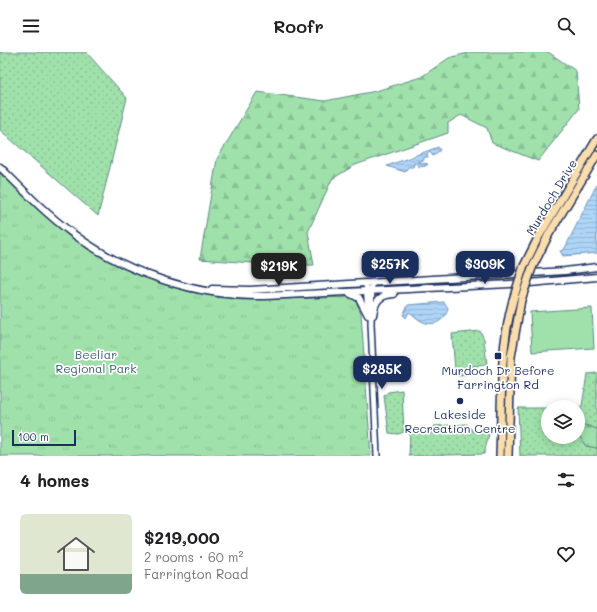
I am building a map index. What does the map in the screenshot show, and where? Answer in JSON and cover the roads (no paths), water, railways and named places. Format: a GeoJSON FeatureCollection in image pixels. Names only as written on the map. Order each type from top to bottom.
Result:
{"type":"FeatureCollection","features":[{"type":"Feature","properties":{"kind":"main road","name":"Murdoch Drive"},"geometry":{"type":"LineString","coordinates":[[500,456],[503,357],[506,329],[513,300],[523,268],[538,238],[597,139]]}},
{"type":"Feature","properties":{"kind":"main road","name":"Murdoch Drive"},"geometry":{"type":"LineString","coordinates":[[508,456],[510,357],[521,300],[532,268],[549,234],[597,156]]}},
{"type":"Feature","properties":{"kind":"main road"},"geometry":{"type":"LineString","coordinates":[[0,167],[47,213],[86,243],[130,267],[154,277],[199,291],[235,296],[349,292],[485,285],[597,277]]}},
{"type":"Feature","properties":{"kind":"main road"},"geometry":{"type":"LineString","coordinates":[[185,286],[224,290],[452,278],[565,271],[597,267]]}},
{"type":"Feature","properties":{"kind":"main road"},"geometry":{"type":"LineString","coordinates":[[452,278],[450,282],[479,282],[485,285]]}},
{"type":"Feature","properties":{"kind":"main road"},"geometry":{"type":"LineString","coordinates":[[370,315],[375,304],[382,296],[434,288]]}},
{"type":"Feature","properties":{"kind":"main road"},"geometry":{"type":"LineString","coordinates":[[349,292],[359,298],[370,315]]}},
{"type":"Feature","properties":{"kind":"street"},"geometry":{"type":"LineString","coordinates":[[369,282],[377,456]]}},
{"type":"Feature","properties":{"kind":"water"},"geometry":{"type":"Polygon","coordinates":[[[438,147],[440,150],[433,156],[430,152],[427,154],[428,157],[424,157],[424,160],[417,162],[428,164],[426,166],[419,167],[415,162],[413,167],[408,167],[405,172],[387,166],[438,147]]]}},
{"type":"Feature","properties":{"kind":"water"},"geometry":{"type":"Polygon","coordinates":[[[597,184],[597,253],[563,256],[560,251],[564,250],[597,184]]]}},
{"type":"Feature","properties":{"kind":"water"},"geometry":{"type":"Polygon","coordinates":[[[444,302],[448,308],[447,312],[442,319],[436,323],[432,324],[423,322],[409,312],[406,318],[403,315],[408,305],[444,302]]]}},
{"type":"Feature","properties":{"kind":"place","name":"Murdoch Dr Before Farrington Rd"},"geometry":{"type":"Point","coordinates":[498,356]}},
{"type":"Feature","properties":{"kind":"place","name":"Lakeside Recreation Centre"},"geometry":{"type":"Point","coordinates":[460,401]}},
{"type":"Feature","properties":{"kind":"park label","name":"Beeliar Regional Park"},"geometry":{"type":"Point","coordinates":[96,361]}}]}
